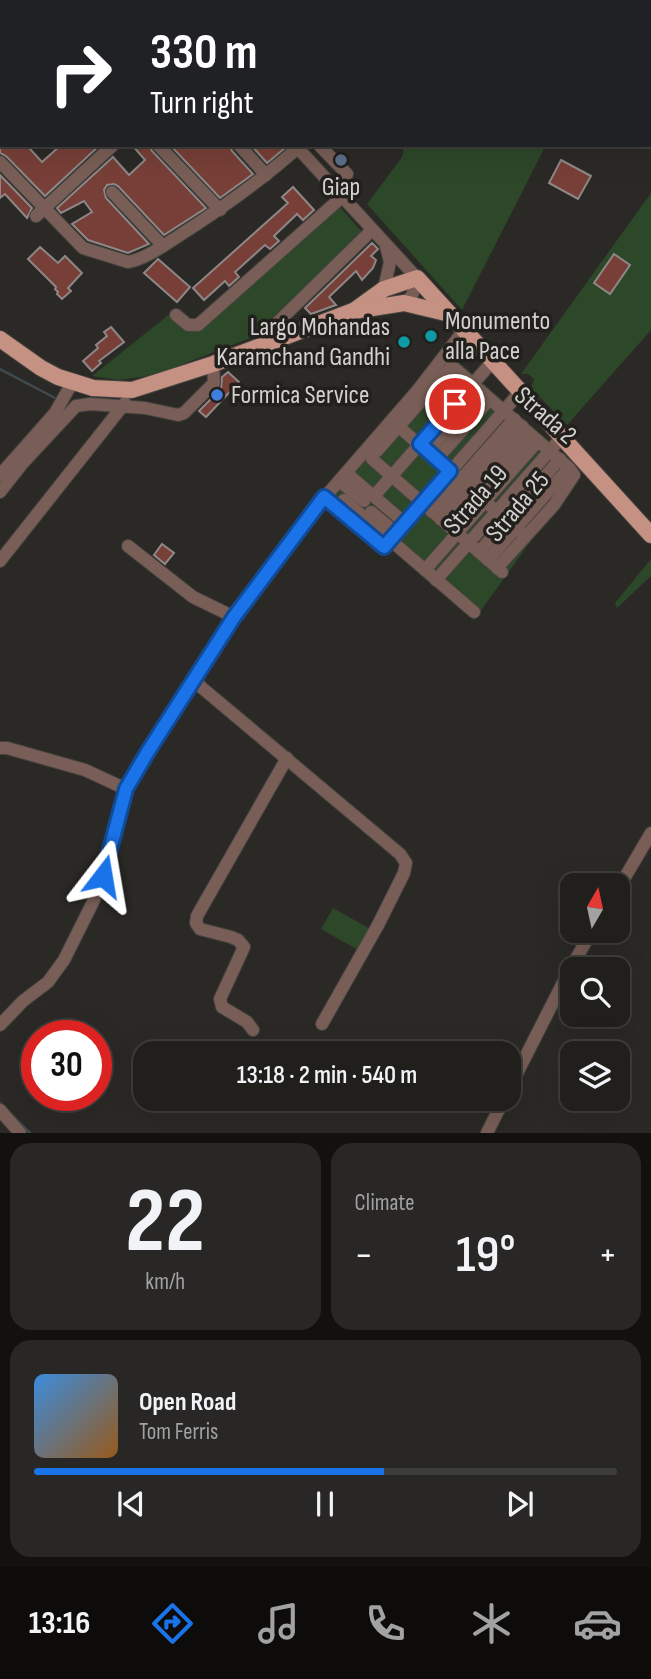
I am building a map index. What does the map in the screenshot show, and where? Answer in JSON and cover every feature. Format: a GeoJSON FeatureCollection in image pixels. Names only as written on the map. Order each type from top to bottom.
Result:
{"type":"FeatureCollection","features":[{"type":"Feature","properties":{"kind":"main road"},"geometry":{"type":"LineString","coordinates":[[354,311],[384,289],[417,278],[651,535]]}},
{"type":"Feature","properties":{"kind":"main road"},"geometry":{"type":"LineString","coordinates":[[0,339],[41,368],[72,383],[93,388],[132,390],[213,364],[354,311],[404,303],[450,314]]}},
{"type":"Feature","properties":{"kind":"street"},"geometry":{"type":"LineString","coordinates":[[40,212],[111,147]]}},
{"type":"Feature","properties":{"kind":"street"},"geometry":{"type":"LineString","coordinates":[[160,147],[220,210]]}},
{"type":"Feature","properties":{"kind":"street"},"geometry":{"type":"LineString","coordinates":[[241,147],[266,176]]}},
{"type":"Feature","properties":{"kind":"street"},"geometry":{"type":"LineString","coordinates":[[0,162],[40,212],[83,248],[128,262],[163,246],[220,210],[266,176],[297,147]]}},
{"type":"Feature","properties":{"kind":"street"},"geometry":{"type":"LineString","coordinates":[[299,147],[417,278],[412,296],[404,303]]}},
{"type":"Feature","properties":{"kind":"street"},"geometry":{"type":"LineString","coordinates":[[320,147],[320,172]]}},
{"type":"Feature","properties":{"kind":"street"},"geometry":{"type":"LineString","coordinates":[[176,315],[188,325],[198,325],[340,195],[347,174],[321,147]]}},
{"type":"Feature","properties":{"kind":"street"},"geometry":{"type":"LineString","coordinates":[[112,192],[163,246]]}},
{"type":"Feature","properties":{"kind":"street"},"geometry":{"type":"LineString","coordinates":[[270,342],[274,326],[372,230]]}},
{"type":"Feature","properties":{"kind":"street"},"geometry":{"type":"LineString","coordinates":[[384,289],[390,262],[386,246]]}},
{"type":"Feature","properties":{"kind":"street"},"geometry":{"type":"LineString","coordinates":[[0,1025],[23,1001],[48,982],[64,960],[94,900],[126,789],[234,617],[324,497],[417,391],[465,329]]}},
{"type":"Feature","properties":{"kind":"street"},"geometry":{"type":"LineString","coordinates":[[370,504],[392,476],[428,452],[481,391],[493,361]]}},
{"type":"Feature","properties":{"kind":"street"},"geometry":{"type":"LineString","coordinates":[[0,492],[76,406],[123,406],[178,415],[184,413],[214,383],[213,364]]}},
{"type":"Feature","properties":{"kind":"street","name":"Strada 2"},"geometry":{"type":"LineString","coordinates":[[400,427],[453,366],[563,463]]}},
{"type":"Feature","properties":{"kind":"street"},"geometry":{"type":"LineString","coordinates":[[0,475],[55,412],[72,383]]}},
{"type":"Feature","properties":{"kind":"street"},"geometry":{"type":"LineString","coordinates":[[0,561],[123,406],[132,390]]}},
{"type":"Feature","properties":{"kind":"street"},"geometry":{"type":"LineString","coordinates":[[428,452],[481,391]]}},
{"type":"Feature","properties":{"kind":"street"},"geometry":{"type":"LineString","coordinates":[[425,570],[440,519],[521,426],[521,391]]}},
{"type":"Feature","properties":{"kind":"street"},"geometry":{"type":"LineString","coordinates":[[324,497],[391,529],[440,519],[521,426]]}},
{"type":"Feature","properties":{"kind":"street"},"geometry":{"type":"LineString","coordinates":[[516,528],[400,427],[374,455],[392,476],[487,559],[516,528],[563,463],[562,437]]}},
{"type":"Feature","properties":{"kind":"street","name":"Strada 19"},"geometry":{"type":"LineString","coordinates":[[436,580],[487,559],[496,511],[563,463]]}},
{"type":"Feature","properties":{"kind":"street","name":"Strada 25"},"geometry":{"type":"LineString","coordinates":[[487,559],[516,528],[554,505],[563,463]]}},
{"type":"Feature","properties":{"kind":"street"},"geometry":{"type":"LineString","coordinates":[[347,480],[425,570],[474,612]]}},
{"type":"Feature","properties":{"kind":"street"},"geometry":{"type":"LineString","coordinates":[[344,500],[370,504]]}},
{"type":"Feature","properties":{"kind":"street"},"geometry":{"type":"LineString","coordinates":[[128,546],[192,597],[234,617]]}},
{"type":"Feature","properties":{"kind":"street"},"geometry":{"type":"LineString","coordinates":[[195,680],[400,854],[406,863],[404,873],[378,925],[322,1024]]}},
{"type":"Feature","properties":{"kind":"street"},"geometry":{"type":"LineString","coordinates":[[0,748],[85,770],[126,789]]}},
{"type":"Feature","properties":{"kind":"street"},"geometry":{"type":"LineString","coordinates":[[253,1030],[247,1022],[222,1007],[220,999],[244,947],[231,937],[200,929],[196,923],[197,916],[287,758]]}},
{"type":"Feature","properties":{"kind":"street"},"geometry":{"type":"LineString","coordinates":[[627,873],[651,833]]}},
{"type":"Feature","properties":{"kind":"street"},"geometry":{"type":"LineString","coordinates":[[521,1065],[585,943]]}},
{"type":"Feature","properties":{"kind":"street"},"geometry":{"type":"LineString","coordinates":[[0,1110],[20,1133]]}},
{"type":"Feature","properties":{"kind":"street"},"geometry":{"type":"LineString","coordinates":[[487,1133],[498,1111]]}},
{"type":"Feature","properties":{"kind":"green space"},"geometry":{"type":"Polygon","coordinates":[[[545,147],[462,310],[367,204],[402,157],[404,148],[545,147]]]}},
{"type":"Feature","properties":{"kind":"green space"},"geometry":{"type":"Polygon","coordinates":[[[651,193],[651,330],[567,425],[531,388],[534,379],[528,374],[521,374],[651,193]]]}},
{"type":"Feature","properties":{"kind":"green space"},"geometry":{"type":"Polygon","coordinates":[[[337,204],[364,234],[266,332],[165,371],[142,377],[117,380],[92,376],[171,313],[191,329],[337,204]]]}},
{"type":"Feature","properties":{"kind":"green space"},"geometry":{"type":"Polygon","coordinates":[[[453,357],[582,470],[474,620],[329,495],[453,357]]]}},
{"type":"Feature","properties":{"kind":"green space"},"geometry":{"type":"Polygon","coordinates":[[[651,559],[651,576],[617,608],[615,603],[651,559]]]}},
{"type":"Feature","properties":{"kind":"green space"},"geometry":{"type":"Polygon","coordinates":[[[333,908],[372,930],[360,951],[321,929],[333,908]]]}},
{"type":"Feature","properties":{"kind":"building"},"geometry":{"type":"Polygon","coordinates":[[[0,147],[32,147],[30,149],[42,162],[59,147],[98,147],[45,196],[0,153],[0,147]]]}},
{"type":"Feature","properties":{"kind":"building"},"geometry":{"type":"Polygon","coordinates":[[[134,147],[150,147],[206,208],[164,235],[118,186],[107,185],[104,190],[106,198],[149,244],[128,253],[88,240],[72,224],[92,212],[84,201],[61,213],[57,208],[113,157],[129,175],[145,160],[134,147]]]}},
{"type":"Feature","properties":{"kind":"building"},"geometry":{"type":"Polygon","coordinates":[[[172,147],[231,147],[253,174],[220,198],[172,147]]]}},
{"type":"Feature","properties":{"kind":"building"},"geometry":{"type":"Polygon","coordinates":[[[253,147],[285,148],[267,163],[253,147]]]}},
{"type":"Feature","properties":{"kind":"building"},"geometry":{"type":"Polygon","coordinates":[[[561,160],[591,176],[578,199],[549,183],[561,160]]]}},
{"type":"Feature","properties":{"kind":"building"},"geometry":{"type":"Polygon","coordinates":[[[0,175],[32,208],[27,218],[5,194],[0,198],[0,175]]]}},
{"type":"Feature","properties":{"kind":"building"},"geometry":{"type":"Polygon","coordinates":[[[293,187],[314,210],[303,220],[297,214],[274,236],[279,241],[270,249],[265,245],[235,272],[239,277],[229,286],[225,281],[204,300],[193,288],[288,203],[282,197],[293,187]]]}},
{"type":"Feature","properties":{"kind":"building"},"geometry":{"type":"Polygon","coordinates":[[[372,243],[378,249],[371,256],[376,260],[373,268],[362,280],[356,271],[329,297],[336,305],[311,314],[305,308],[372,243]]]}},
{"type":"Feature","properties":{"kind":"building"},"geometry":{"type":"Polygon","coordinates":[[[40,247],[58,263],[65,256],[82,273],[68,288],[71,291],[62,299],[57,294],[56,287],[28,259],[40,247]]]}},
{"type":"Feature","properties":{"kind":"building"},"geometry":{"type":"Polygon","coordinates":[[[614,254],[630,265],[610,294],[594,283],[614,254]]]}},
{"type":"Feature","properties":{"kind":"building"},"geometry":{"type":"Polygon","coordinates":[[[158,259],[190,287],[177,302],[144,273],[158,259]]]}},
{"type":"Feature","properties":{"kind":"building"},"geometry":{"type":"Polygon","coordinates":[[[111,327],[124,342],[99,361],[101,363],[92,371],[83,361],[98,348],[96,345],[107,336],[104,332],[111,327]]]}},
{"type":"Feature","properties":{"kind":"building","name":"Formica Service"},"geometry":{"type":"Polygon","coordinates":[[[228,372],[239,382],[206,417],[199,411],[221,389],[222,377],[228,372]]]}},
{"type":"Feature","properties":{"kind":"building"},"geometry":{"type":"Polygon","coordinates":[[[162,544],[174,553],[165,564],[154,555],[162,544]]]}},
{"type":"Feature","properties":{"kind":"waterway"},"geometry":{"type":"LineString","coordinates":[[0,369],[55,398]]}},
{"type":"Feature","properties":{"kind":"waterway"},"geometry":{"type":"LineString","coordinates":[[0,1103],[30,1133]]}},
{"type":"Feature","properties":{"kind":"place","name":"Giap"},"geometry":{"type":"Point","coordinates":[341,160]}},
{"type":"Feature","properties":{"kind":"place","name":"Monumento alla Pace"},"geometry":{"type":"Point","coordinates":[431,336]}},
{"type":"Feature","properties":{"kind":"place","name":"Largo Mohandas Karamchand Gandhi"},"geometry":{"type":"Point","coordinates":[404,342]}},
{"type":"Feature","properties":{"kind":"place","name":"Formica Service"},"geometry":{"type":"Point","coordinates":[217,395]}},
{"type":"Feature","properties":{"kind":"route"},"geometry":{"type":"LineString","coordinates":[[103,876],[126,789],[234,617],[286,546],[324,497],[384,547],[450,471],[420,444],[455,404]]}}]}
